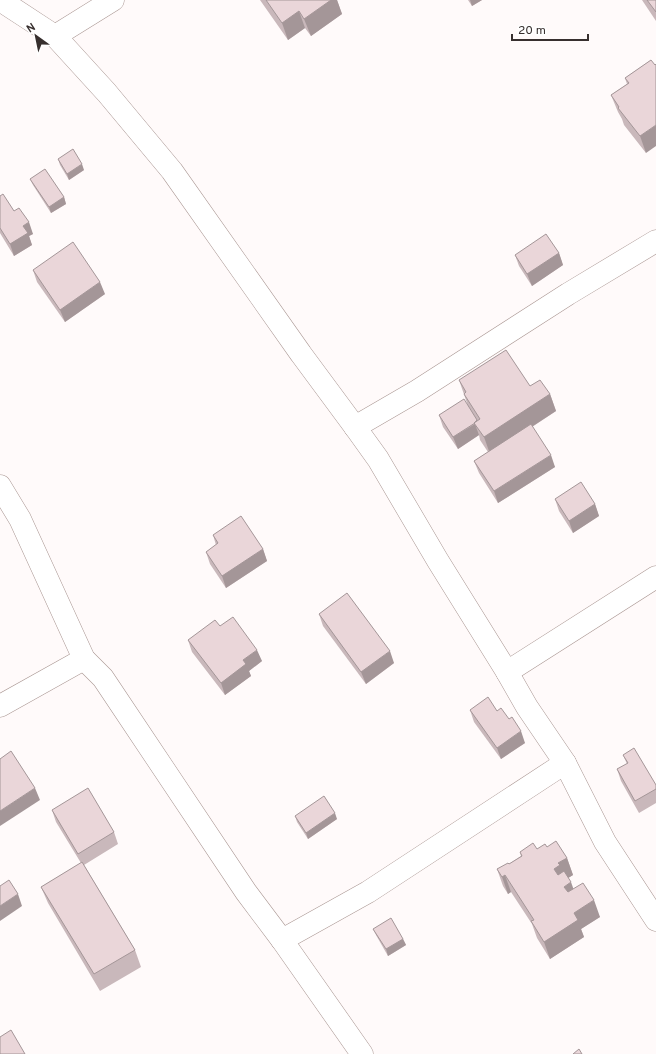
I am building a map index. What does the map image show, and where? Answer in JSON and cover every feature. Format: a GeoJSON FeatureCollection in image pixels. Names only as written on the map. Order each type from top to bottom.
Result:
{"type":"FeatureCollection","features":[{"type":"Feature","properties":{"kind":"street"},"geometry":{"type":"LineString","coordinates":[[0,0],[56,36],[107,93],[172,171],[300,354],[356,427],[378,459],[527,707],[565,763],[605,842],[652,907]]}},
{"type":"Feature","properties":{"kind":"street"},"geometry":{"type":"LineString","coordinates":[[56,36],[113,0]]}},
{"type":"Feature","properties":{"kind":"street"},"geometry":{"type":"LineString","coordinates":[[356,427],[417,391],[568,294],[656,241]]}},
{"type":"Feature","properties":{"kind":"street"},"geometry":{"type":"LineString","coordinates":[[0,486],[20,519],[84,659],[103,678],[246,892],[282,940],[362,1054]]}},
{"type":"Feature","properties":{"kind":"street"},"geometry":{"type":"LineString","coordinates":[[507,672],[656,577]]}},
{"type":"Feature","properties":{"kind":"street"},"geometry":{"type":"LineString","coordinates":[[0,706],[84,659]]}},
{"type":"Feature","properties":{"kind":"street"},"geometry":{"type":"LineString","coordinates":[[282,940],[368,892],[565,763]]}},
{"type":"Feature","properties":{"kind":"building"},"geometry":{"type":"Polygon","coordinates":[[[266,0],[331,0],[304,19],[299,11],[282,23],[266,0]]]}},
{"type":"Feature","properties":{"kind":"building"},"geometry":{"type":"Polygon","coordinates":[[[647,0],[656,0],[656,12],[647,0]]]}},
{"type":"Feature","properties":{"kind":"building"},"geometry":{"type":"Polygon","coordinates":[[[651,60],[655,65],[656,64],[656,125],[640,136],[618,108],[619,107],[611,95],[629,83],[625,78],[651,60]]]}},
{"type":"Feature","properties":{"kind":"building"},"geometry":{"type":"Polygon","coordinates":[[[73,149],[82,164],[67,174],[58,159],[73,149]]]}},
{"type":"Feature","properties":{"kind":"building"},"geometry":{"type":"Polygon","coordinates":[[[45,169],[64,197],[49,207],[30,179],[45,169]]]}},
{"type":"Feature","properties":{"kind":"building"},"geometry":{"type":"Polygon","coordinates":[[[3,194],[14,211],[19,208],[29,222],[23,226],[28,233],[10,244],[0,228],[0,196],[3,194]]]}},
{"type":"Feature","properties":{"kind":"building"},"geometry":{"type":"Polygon","coordinates":[[[546,234],[559,253],[527,274],[515,255],[546,234]]]}},
{"type":"Feature","properties":{"kind":"building"},"geometry":{"type":"Polygon","coordinates":[[[73,242],[100,282],[60,310],[33,270],[73,242]]]}},
{"type":"Feature","properties":{"kind":"building"},"geometry":{"type":"Polygon","coordinates":[[[506,350],[530,386],[540,380],[550,394],[484,437],[474,423],[480,419],[464,394],[466,392],[459,380],[506,350]]]}},
{"type":"Feature","properties":{"kind":"building"},"geometry":{"type":"Polygon","coordinates":[[[464,399],[477,420],[475,423],[453,437],[439,415],[464,399]]]}},
{"type":"Feature","properties":{"kind":"building"},"geometry":{"type":"Polygon","coordinates":[[[531,424],[551,455],[494,491],[474,461],[531,424]]]}},
{"type":"Feature","properties":{"kind":"building"},"geometry":{"type":"Polygon","coordinates":[[[581,482],[595,504],[569,521],[555,499],[581,482]]]}},
{"type":"Feature","properties":{"kind":"building"},"geometry":{"type":"Polygon","coordinates":[[[241,516],[263,549],[222,576],[206,552],[218,543],[213,535],[241,516]]]}},
{"type":"Feature","properties":{"kind":"building"},"geometry":{"type":"Polygon","coordinates":[[[347,593],[390,651],[361,672],[319,614],[347,593]]]}},
{"type":"Feature","properties":{"kind":"building"},"geometry":{"type":"Polygon","coordinates":[[[233,617],[257,650],[243,660],[246,664],[221,683],[188,640],[215,620],[220,626],[233,617]]]}},
{"type":"Feature","properties":{"kind":"building"},"geometry":{"type":"Polygon","coordinates":[[[488,697],[497,711],[501,708],[509,719],[512,717],[521,731],[497,748],[470,710],[488,697]]]}},
{"type":"Feature","properties":{"kind":"building"},"geometry":{"type":"Polygon","coordinates":[[[634,748],[656,785],[656,789],[635,801],[617,769],[628,763],[623,755],[634,748]]]}},
{"type":"Feature","properties":{"kind":"building"},"geometry":{"type":"Polygon","coordinates":[[[11,751],[35,788],[0,811],[0,759],[11,751]]]}},
{"type":"Feature","properties":{"kind":"building"},"geometry":{"type":"Polygon","coordinates":[[[88,788],[114,832],[78,854],[52,810],[88,788]]]}},
{"type":"Feature","properties":{"kind":"building"},"geometry":{"type":"Polygon","coordinates":[[[324,796],[335,813],[306,833],[295,816],[324,796]]]}},
{"type":"Feature","properties":{"kind":"building"},"geometry":{"type":"Polygon","coordinates":[[[556,841],[567,858],[558,863],[560,865],[554,869],[558,875],[564,871],[571,882],[564,887],[568,892],[583,883],[594,900],[574,913],[578,920],[544,942],[531,921],[534,920],[505,875],[502,877],[497,869],[522,856],[520,852],[533,843],[537,849],[545,844],[547,847],[556,841]]]}},
{"type":"Feature","properties":{"kind":"building"},"geometry":{"type":"Polygon","coordinates":[[[82,862],[135,950],[94,974],[41,887],[82,862]]]}},
{"type":"Feature","properties":{"kind":"building"},"geometry":{"type":"Polygon","coordinates":[[[9,880],[18,894],[0,906],[0,886],[9,880]]]}},
{"type":"Feature","properties":{"kind":"building"},"geometry":{"type":"Polygon","coordinates":[[[391,918],[403,939],[386,949],[373,929],[391,918]]]}},
{"type":"Feature","properties":{"kind":"building"},"geometry":{"type":"Polygon","coordinates":[[[11,1030],[25,1054],[0,1054],[0,1037],[11,1030]]]}},
{"type":"Feature","properties":{"kind":"building"},"geometry":{"type":"Polygon","coordinates":[[[579,1049],[582,1054],[573,1054],[579,1049]]]}}]}
